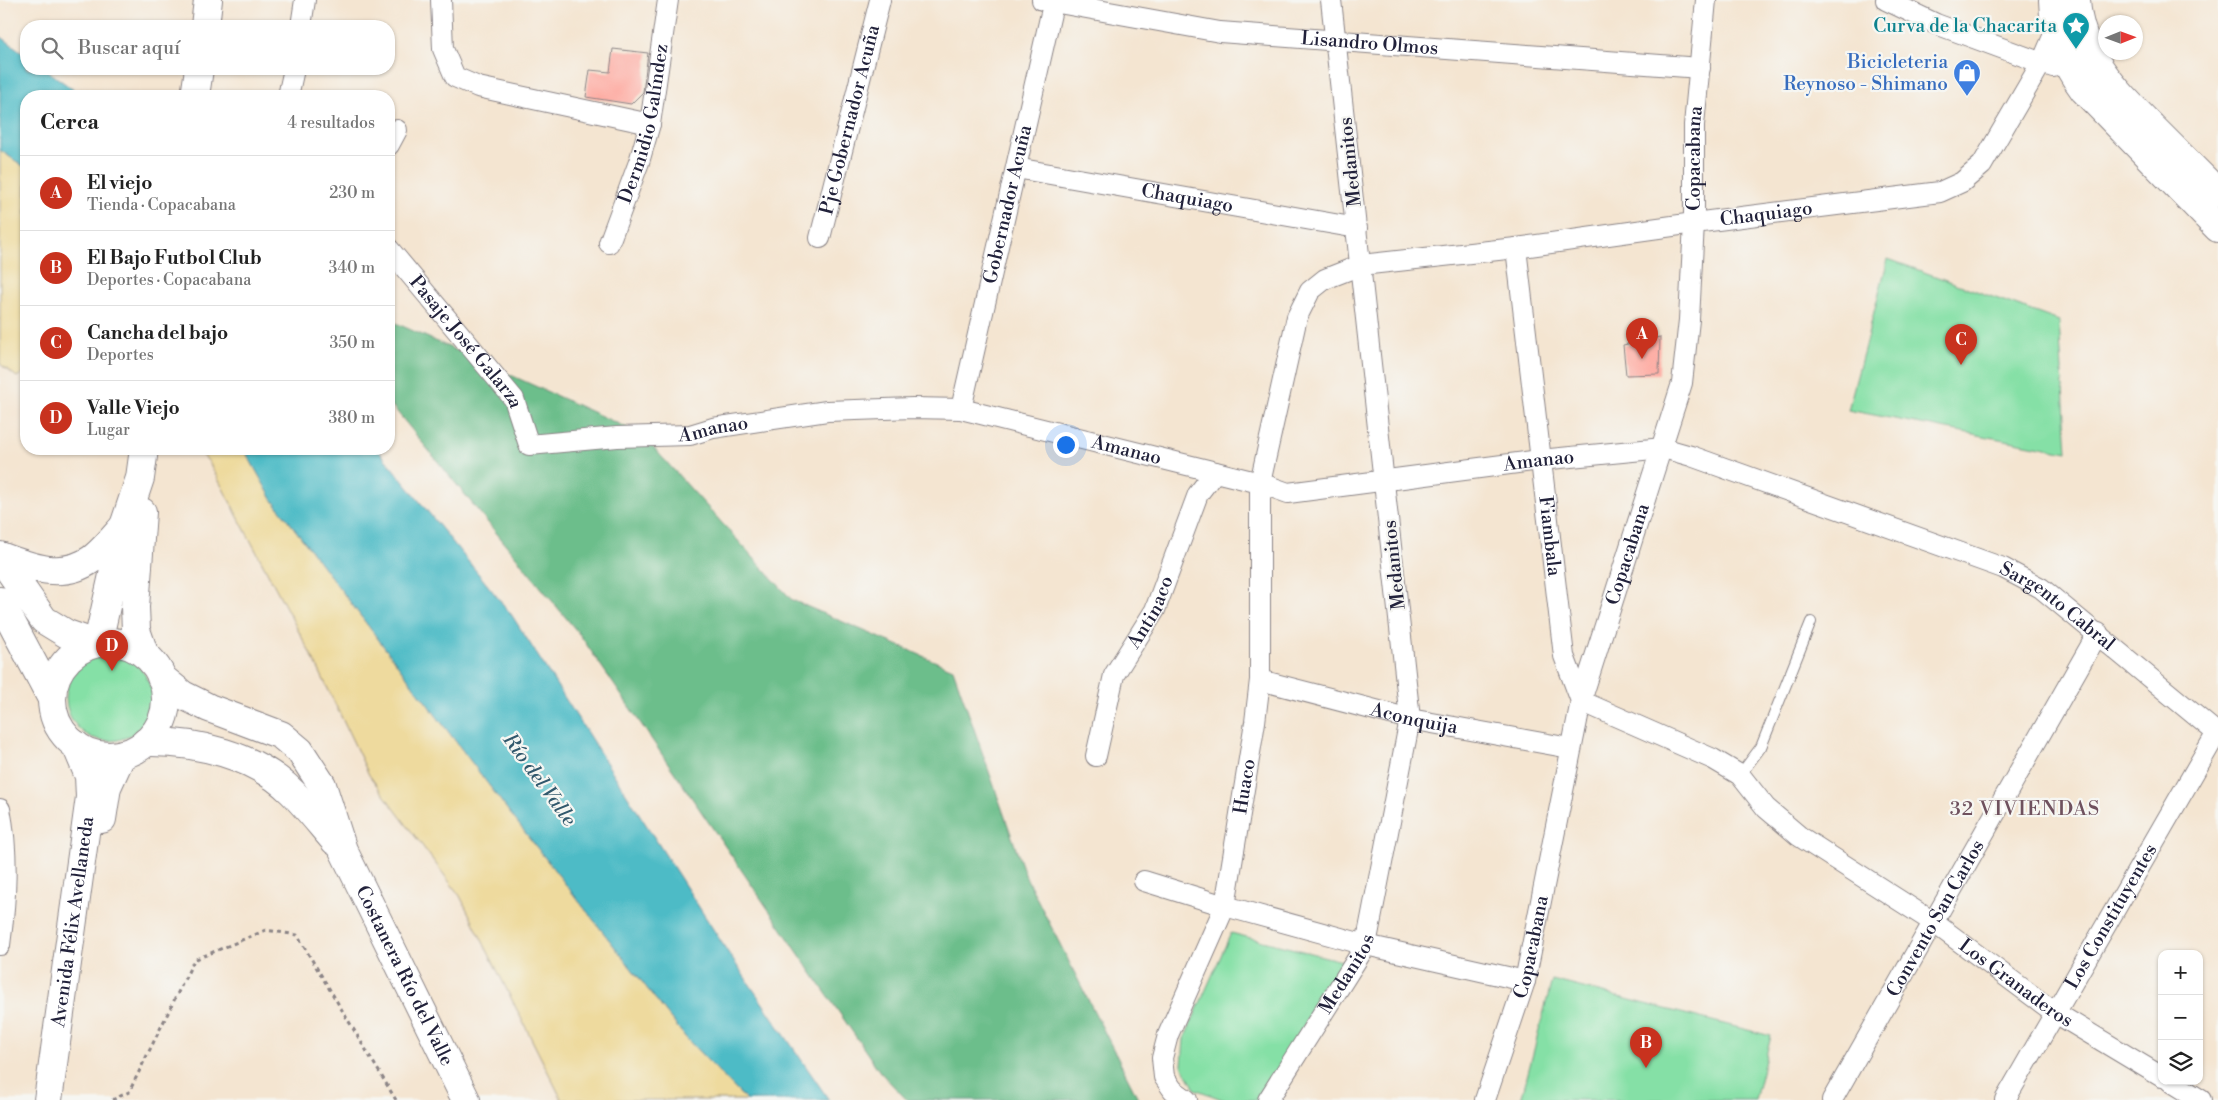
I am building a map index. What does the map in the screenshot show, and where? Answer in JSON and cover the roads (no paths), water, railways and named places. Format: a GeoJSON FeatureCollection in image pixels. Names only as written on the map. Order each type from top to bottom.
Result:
{"type":"FeatureCollection","features":[{"type":"Feature","properties":{"kind":"main road"},"geometry":{"type":"LineString","coordinates":[[205,20],[208,0]]}},
{"type":"Feature","properties":{"kind":"main road"},"geometry":{"type":"LineString","coordinates":[[2053,0],[2056,32],[2065,61],[2084,90],[2218,228]]}},
{"type":"Feature","properties":{"kind":"main road"},"geometry":{"type":"LineString","coordinates":[[2076,0],[2081,30],[2088,49],[2111,86],[2218,193]]}},
{"type":"Feature","properties":{"kind":"main road"},"geometry":{"type":"LineString","coordinates":[[196,90],[197,75]]}},
{"type":"Feature","properties":{"kind":"main road"},"geometry":{"type":"LineString","coordinates":[[96,643],[142,460]]}},
{"type":"Feature","properties":{"kind":"main road"},"geometry":{"type":"LineString","coordinates":[[96,643],[74,653],[63,664],[54,683],[52,698],[54,714],[60,728],[76,746],[89,753],[101,756],[134,748],[158,726],[165,706],[165,691],[162,677],[144,653],[136,630],[135,607],[142,511],[142,460]]}},
{"type":"Feature","properties":{"kind":"main road"},"geometry":{"type":"LineString","coordinates":[[0,556],[37,570],[65,570],[91,560],[124,526]]}},
{"type":"Feature","properties":{"kind":"main road"},"geometry":{"type":"LineString","coordinates":[[0,556],[44,620],[67,634],[96,643],[122,643],[144,653]]}},
{"type":"Feature","properties":{"kind":"main road"},"geometry":{"type":"LineString","coordinates":[[0,601],[52,698]]}},
{"type":"Feature","properties":{"kind":"main road","name":"Costanera Río del Valle"},"geometry":{"type":"LineString","coordinates":[[162,677],[183,695],[209,708],[281,735],[300,750],[322,785],[343,850],[466,1100]]}},
{"type":"Feature","properties":{"kind":"main road","name":"Costanera Río del Valle"},"geometry":{"type":"LineString","coordinates":[[134,748],[170,742],[194,746],[244,760],[265,771],[291,791],[343,850]]}},
{"type":"Feature","properties":{"kind":"main road","name":"Avenida Félix Avellaneda"},"geometry":{"type":"LineString","coordinates":[[48,1100],[90,797],[89,776],[85,762],[76,746]]}},
{"type":"Feature","properties":{"kind":"main road","name":"Avenida Félix Avellaneda"},"geometry":{"type":"LineString","coordinates":[[65,1100],[107,787],[134,748]]}},
{"type":"Feature","properties":{"kind":"street"},"geometry":{"type":"LineString","coordinates":[[302,20],[305,0]]}},
{"type":"Feature","properties":{"kind":"street"},"geometry":{"type":"LineString","coordinates":[[442,0],[443,49],[455,77],[478,87],[650,124]]}},
{"type":"Feature","properties":{"kind":"street","name":"Dermidio Galíndez"},"geometry":{"type":"LineString","coordinates":[[609,243],[639,162],[650,124],[668,0]]}},
{"type":"Feature","properties":{"kind":"street","name":"Pje Gobernador Acuña"},"geometry":{"type":"LineString","coordinates":[[820,238],[880,0]]}},
{"type":"Feature","properties":{"kind":"street","name":"Medanitos"},"geometry":{"type":"LineString","coordinates":[[1268,1100],[1366,945],[1410,719],[1331,0]]}},
{"type":"Feature","properties":{"kind":"street","name":"Copacabana"},"geometry":{"type":"LineString","coordinates":[[1485,1100],[1525,981],[1570,748],[1581,701],[1663,448],[1682,383],[1690,320],[1694,223],[1694,125],[1706,0]]}},
{"type":"Feature","properties":{"kind":"street"},"geometry":{"type":"LineString","coordinates":[[1886,0],[1936,24],[2042,62],[2075,77]]}},
{"type":"Feature","properties":{"kind":"street","name":"Lisandro Olmos"},"geometry":{"type":"LineString","coordinates":[[1049,1],[1220,32],[1700,68]]}},
{"type":"Feature","properties":{"kind":"street","name":"Gobernador Acuña"},"geometry":{"type":"LineString","coordinates":[[961,409],[1016,168],[1049,1]]}},
{"type":"Feature","properties":{"kind":"street","name":"Chaquiago"},"geometry":{"type":"LineString","coordinates":[[1361,265],[1516,248],[1940,192],[1962,182],[1982,165],[2042,62],[2056,32]]}},
{"type":"Feature","properties":{"kind":"street"},"geometry":{"type":"LineString","coordinates":[[289,90],[293,75]]}},
{"type":"Feature","properties":{"kind":"street","name":"Chaquiago"},"geometry":{"type":"LineString","coordinates":[[1016,168],[1357,228]]}},
{"type":"Feature","properties":{"kind":"street","name":"Fiambala"},"geometry":{"type":"LineString","coordinates":[[1516,248],[1564,656],[1581,701]]}},
{"type":"Feature","properties":{"kind":"street","name":"Pasaje José Galarza"},"geometry":{"type":"LineString","coordinates":[[395,256],[514,399],[529,445]]}},
{"type":"Feature","properties":{"kind":"street"},"geometry":{"type":"LineString","coordinates":[[1260,483],[1297,317],[1310,291],[1325,279],[1361,265]]}},
{"type":"Feature","properties":{"kind":"street","name":"Amanao"},"geometry":{"type":"LineString","coordinates":[[529,445],[618,437],[690,435],[713,428],[827,412],[913,408],[961,409],[1260,483],[1288,493],[1540,460],[1663,448]]}},
{"type":"Feature","properties":{"kind":"street","name":"Sargento Cabral"},"geometry":{"type":"LineString","coordinates":[[1663,448],[1691,456],[2003,568],[2041,588],[2218,733]]}},
{"type":"Feature","properties":{"kind":"street","name":"Antinaco"},"geometry":{"type":"LineString","coordinates":[[1096,756],[1114,675],[1155,610],[1198,494],[1215,472]]}},
{"type":"Feature","properties":{"kind":"street","name":"Huaco"},"geometry":{"type":"LineString","coordinates":[[1187,1100],[1173,1090],[1164,1077],[1162,1058],[1168,1035],[1225,906],[1260,680],[1260,483]]}},
{"type":"Feature","properties":{"kind":"street","name":"Convento San Carlos"},"geometry":{"type":"LineString","coordinates":[[1832,1100],[2098,633]]}},
{"type":"Feature","properties":{"kind":"street","name":"Aconquija"},"geometry":{"type":"LineString","coordinates":[[1260,680],[1410,719],[1570,748]]}},
{"type":"Feature","properties":{"kind":"street"},"geometry":{"type":"LineString","coordinates":[[1581,701],[1713,758],[1740,775]]}},
{"type":"Feature","properties":{"kind":"street","name":"Los Constituyentes"},"geometry":{"type":"LineString","coordinates":[[2005,1100],[2054,1012],[2218,733]]}},
{"type":"Feature","properties":{"kind":"street","name":"Los Granaderos"},"geometry":{"type":"LineString","coordinates":[[1740,775],[1766,808],[1800,836],[1933,922],[2054,1012],[2158,1075]]}},
{"type":"Feature","properties":{"kind":"street"},"geometry":{"type":"LineString","coordinates":[[0,809],[6,838],[5,906],[0,945]]}},
{"type":"Feature","properties":{"kind":"street"},"geometry":{"type":"LineString","coordinates":[[1144,881],[1225,906],[1366,945],[1525,981]]}},
{"type":"Feature","properties":{"kind":"street"},"geometry":{"type":"LineString","coordinates":[[2177,1085],[2201,1100]]}},
{"type":"Feature","properties":{"kind":"lane"},"geometry":{"type":"LineString","coordinates":[[1740,775],[1761,747],[1811,622]]}},
{"type":"Feature","properties":{"kind":"water"},"geometry":{"type":"Polygon","coordinates":[[[0,36],[20,51],[20,75],[53,75],[74,90],[20,90],[20,164],[0,150],[0,36]]]}},
{"type":"Feature","properties":{"kind":"water","name":"Río del Valle"},"geometry":{"type":"Polygon","coordinates":[[[247,455],[382,455],[511,614],[731,957],[829,1100],[746,1100],[686,1038],[513,817],[272,499],[247,455]]]}},
{"type":"Feature","properties":{"kind":"place","name":"Curva de la Chacarita"},"geometry":{"type":"Point","coordinates":[2076,50]}},
{"type":"Feature","properties":{"kind":"place","name":"Bicicleteria Reynoso - Shimano"},"geometry":{"type":"Point","coordinates":[1967,97]}},
{"type":"Feature","properties":{"kind":"place","name":"El viejo"},"geometry":{"type":"Point","coordinates":[1642,359]}},
{"type":"Feature","properties":{"kind":"place","name":"Cancha del bajo"},"geometry":{"type":"Point","coordinates":[1961,365]}},
{"type":"Feature","properties":{"kind":"place","name":"Valle Viejo"},"geometry":{"type":"Point","coordinates":[112,671]}},
{"type":"Feature","properties":{"kind":"place","name":"El Bajo Futbol Club"},"geometry":{"type":"Point","coordinates":[1646,1068]}},
{"type":"Feature","properties":{"kind":"district","name":"32 VIVIENDAS"},"geometry":{"type":"Point","coordinates":[2025,809]}}]}
